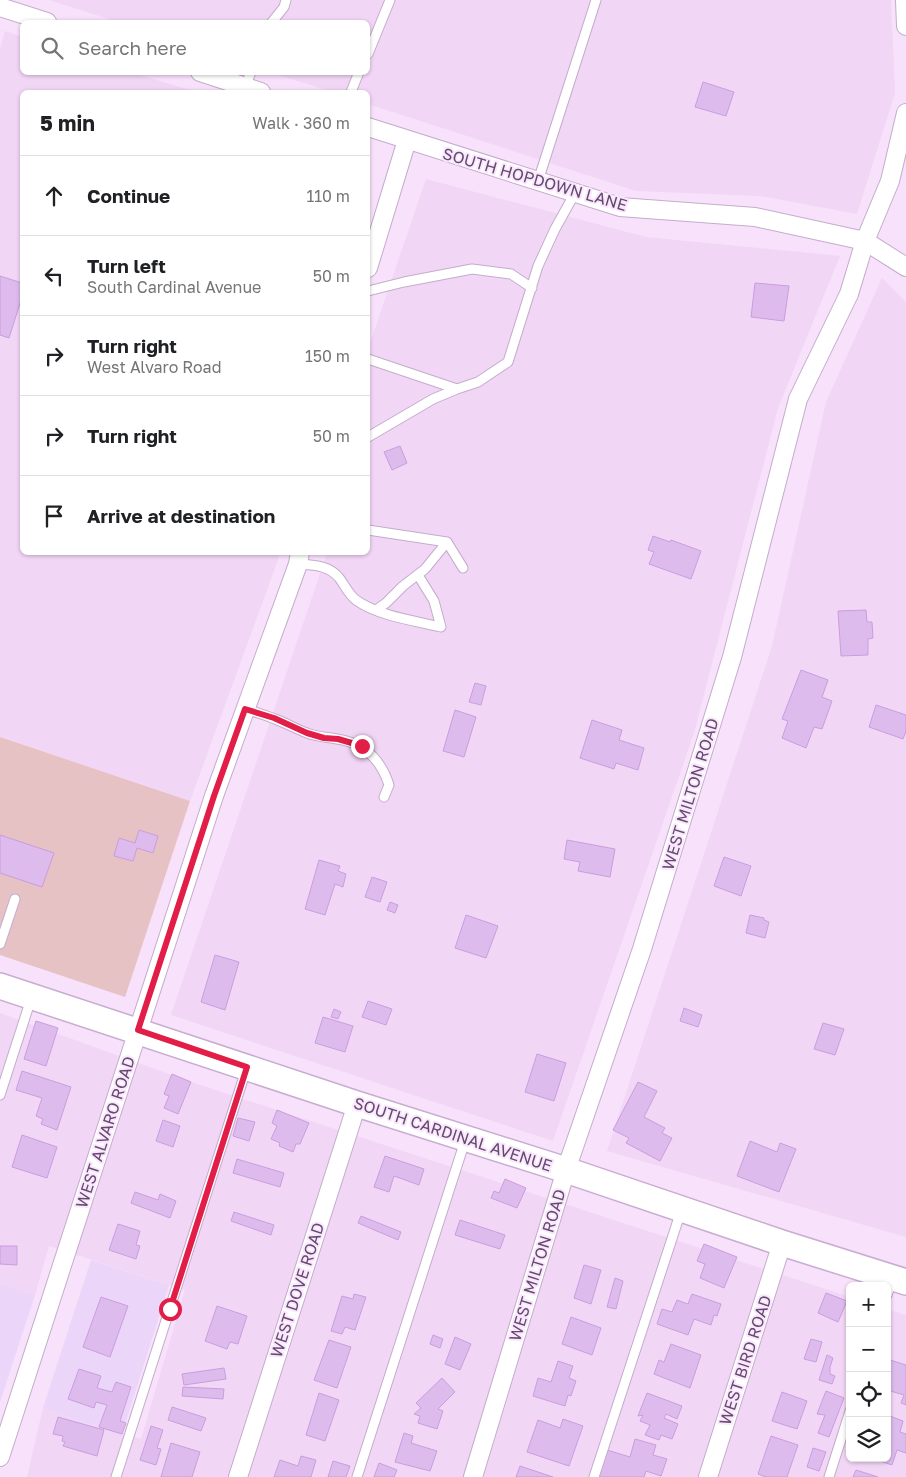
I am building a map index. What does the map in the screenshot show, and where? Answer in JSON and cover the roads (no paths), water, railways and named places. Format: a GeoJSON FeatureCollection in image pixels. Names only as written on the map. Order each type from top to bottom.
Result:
{"type":"FeatureCollection","features":[{"type":"Feature","properties":{"kind":"main road","name":"SOUTH CARDINAL AVENUE"},"geometry":{"type":"LineString","coordinates":[[0,986],[138,1030],[356,1104],[682,1208],[895,1285]]}},
{"type":"Feature","properties":{"kind":"street"},"geometry":{"type":"LineString","coordinates":[[905,0],[906,26]]}},
{"type":"Feature","properties":{"kind":"street"},"geometry":{"type":"LineString","coordinates":[[0,7],[41,20]]}},
{"type":"Feature","properties":{"kind":"street"},"geometry":{"type":"LineString","coordinates":[[213,75],[253,84]]}},
{"type":"Feature","properties":{"kind":"street","name":"WEST MILTON ROAD"},"geometry":{"type":"LineString","coordinates":[[473,1477],[566,1170],[642,950],[732,657],[798,399],[849,294],[865,241],[890,181],[906,113]]}},
{"type":"Feature","properties":{"kind":"street","name":"SOUTH HOPDOWN LANE"},"geometry":{"type":"LineString","coordinates":[[370,128],[620,207],[755,217],[865,241],[906,267]]}},
{"type":"Feature","properties":{"kind":"street"},"geometry":{"type":"LineString","coordinates":[[370,261],[407,140]]}},
{"type":"Feature","properties":{"kind":"street","name":"WEST ALVARO ROAD"},"geometry":{"type":"LineString","coordinates":[[0,1457],[214,796],[299,558]]}},
{"type":"Feature","properties":{"kind":"street","name":"WEST DOVE ROAD"},"geometry":{"type":"LineString","coordinates":[[238,1477],[356,1104]]}},
{"type":"Feature","properties":{"kind":"street","name":"WEST BIRD ROAD"},"geometry":{"type":"LineString","coordinates":[[708,1477],[782,1243]]}},
{"type":"Feature","properties":{"kind":"lane"},"geometry":{"type":"LineString","coordinates":[[274,20],[284,7],[286,0]]}},
{"type":"Feature","properties":{"kind":"lane"},"geometry":{"type":"LineString","coordinates":[[370,49],[390,0]]}},
{"type":"Feature","properties":{"kind":"lane"},"geometry":{"type":"LineString","coordinates":[[538,181],[596,0]]}},
{"type":"Feature","properties":{"kind":"lane"},"geometry":{"type":"LineString","coordinates":[[352,90],[358,75]]}},
{"type":"Feature","properties":{"kind":"lane"},"geometry":{"type":"LineString","coordinates":[[370,436],[433,400],[478,382],[508,362],[538,266],[575,193]]}},
{"type":"Feature","properties":{"kind":"lane"},"geometry":{"type":"LineString","coordinates":[[370,290],[472,269],[511,274],[532,288]]}},
{"type":"Feature","properties":{"kind":"lane"},"geometry":{"type":"LineString","coordinates":[[370,360],[457,389]]}},
{"type":"Feature","properties":{"kind":"lane"},"geometry":{"type":"LineString","coordinates":[[370,530],[447,542],[464,568]]}},
{"type":"Feature","properties":{"kind":"lane"},"geometry":{"type":"LineString","coordinates":[[376,610],[386,604],[403,586],[425,569],[447,542]]}},
{"type":"Feature","properties":{"kind":"lane"},"geometry":{"type":"LineString","coordinates":[[299,558],[331,570],[356,600],[376,610],[393,616],[441,627],[434,601],[418,575]]}},
{"type":"Feature","properties":{"kind":"lane"},"geometry":{"type":"LineString","coordinates":[[245,709],[274,718],[307,733],[362,746],[377,760],[385,773],[389,785],[384,798]]}},
{"type":"Feature","properties":{"kind":"lane"},"geometry":{"type":"LineString","coordinates":[[0,944],[15,899]]}},
{"type":"Feature","properties":{"kind":"lane"},"geometry":{"type":"LineString","coordinates":[[0,1095],[32,996]]}},
{"type":"Feature","properties":{"kind":"lane"},"geometry":{"type":"LineString","coordinates":[[116,1477],[247,1067]]}},
{"type":"Feature","properties":{"kind":"lane"},"geometry":{"type":"LineString","coordinates":[[357,1477],[466,1138]]}},
{"type":"Feature","properties":{"kind":"lane"},"geometry":{"type":"LineString","coordinates":[[594,1477],[682,1208]]}},
{"type":"Feature","properties":{"kind":"lane"},"geometry":{"type":"LineString","coordinates":[[829,1477],[848,1417]]}}]}
